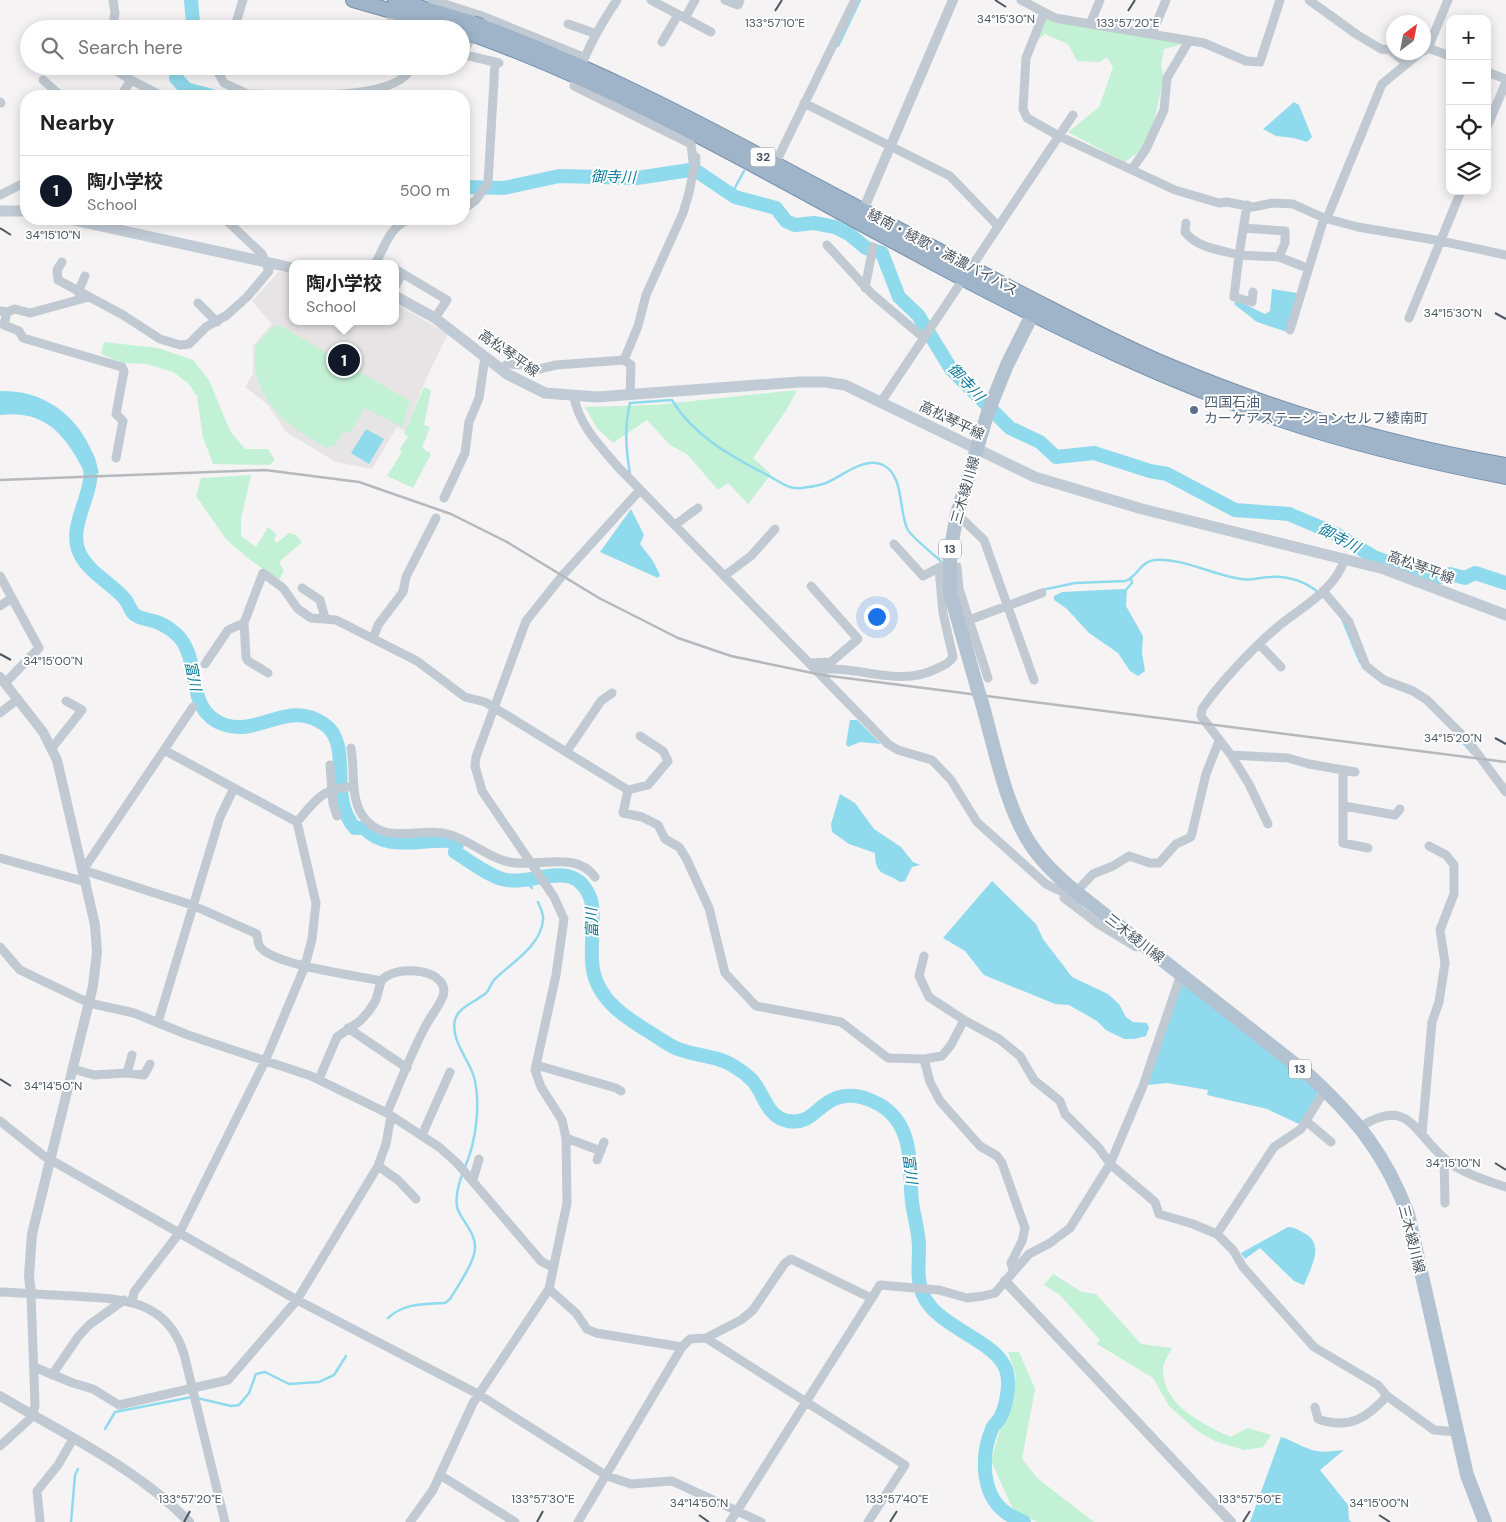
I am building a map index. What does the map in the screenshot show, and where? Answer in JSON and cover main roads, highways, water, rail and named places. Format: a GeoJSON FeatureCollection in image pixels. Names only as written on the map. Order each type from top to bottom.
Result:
{"type":"FeatureCollection","features":[{"type":"Feature","properties":{"kind":"highway","name":"綾南・綾歌・満濃バイパス"},"geometry":{"type":"LineString","coordinates":[[353,0],[402,5],[449,20]]}},
{"type":"Feature","properties":{"kind":"highway","name":"綾南・綾歌・満濃バイパス"},"geometry":{"type":"LineString","coordinates":[[402,5],[435,20]]}},
{"type":"Feature","properties":{"kind":"highway","name":"綾南・綾歌・満濃バイパス"},"geometry":{"type":"LineString","coordinates":[[474,28],[580,66],[692,119],[775,164],[861,216]]}},
{"type":"Feature","properties":{"kind":"highway","name":"綾南・綾歌・満濃バイパス"},"geometry":{"type":"LineString","coordinates":[[580,66],[699,136],[861,216],[1163,375],[1282,420],[1388,452],[1506,477]]}},
{"type":"Feature","properties":{"kind":"highway","name":"綾南・綾歌・満濃バイパス"},"geometry":{"type":"LineString","coordinates":[[1036,308],[1166,365],[1285,410],[1391,442],[1450,456],[1506,465]]}},
{"type":"Feature","properties":{"kind":"main road"},"geometry":{"type":"LineString","coordinates":[[0,210],[20,211]]}},
{"type":"Feature","properties":{"kind":"main road"},"geometry":{"type":"LineString","coordinates":[[96,225],[289,267]]}},
{"type":"Feature","properties":{"kind":"main road","name":"高松琴平線"},"geometry":{"type":"LineString","coordinates":[[399,298],[435,318],[501,369],[532,388],[546,393],[574,397],[630,395],[799,382],[825,382],[845,386],[1035,477],[1092,495],[1384,569],[1506,615]]}},
{"type":"Feature","properties":{"kind":"main road","name":"三木綾川線"},"geometry":{"type":"LineString","coordinates":[[1036,308],[1007,365],[990,406],[958,514],[946,566],[954,611],[982,682],[982,703],[1019,822],[1031,845],[1059,877],[1325,1090],[1360,1127],[1384,1160],[1396,1183],[1408,1214],[1467,1475],[1485,1522]]}},
{"type":"Feature","properties":{"kind":"water"},"geometry":{"type":"Polygon","coordinates":[[[1294,102],[1299,105],[1312,137],[1307,142],[1276,136],[1263,129],[1294,102]]]}},
{"type":"Feature","properties":{"kind":"water"},"geometry":{"type":"Polygon","coordinates":[[[1272,289],[1297,293],[1287,332],[1257,322],[1234,304],[1236,300],[1265,314],[1270,311],[1272,289]]]}},
{"type":"Feature","properties":{"kind":"water"},"geometry":{"type":"Polygon","coordinates":[[[0,391],[18,392],[35,396],[51,403],[64,413],[76,425],[86,440],[94,456],[99,473],[85,473],[62,437],[42,421],[30,416],[16,414],[0,415],[0,391]]]}},
{"type":"Feature","properties":{"kind":"water"},"geometry":{"type":"Polygon","coordinates":[[[366,429],[384,439],[369,464],[351,453],[366,429]]]}},
{"type":"Feature","properties":{"kind":"water"},"geometry":{"type":"Polygon","coordinates":[[[631,509],[644,535],[640,544],[653,561],[660,575],[658,578],[600,552],[631,509]]]}},
{"type":"Feature","properties":{"kind":"water"},"geometry":{"type":"Polygon","coordinates":[[[1127,590],[1126,606],[1143,636],[1142,653],[1145,671],[1138,676],[1130,671],[1118,653],[1089,633],[1067,609],[1054,600],[1054,596],[1062,592],[1127,590]]]}},
{"type":"Feature","properties":{"kind":"water"},"geometry":{"type":"Polygon","coordinates":[[[850,720],[857,720],[881,744],[860,742],[848,747],[846,744],[850,720]]]}},
{"type":"Feature","properties":{"kind":"water"},"geometry":{"type":"Polygon","coordinates":[[[840,794],[855,803],[874,829],[901,847],[913,862],[920,865],[912,867],[905,881],[900,882],[879,870],[875,861],[875,853],[849,844],[832,832],[831,824],[840,794]]]}},
{"type":"Feature","properties":{"kind":"water"},"geometry":{"type":"Polygon","coordinates":[[[992,881],[1036,924],[1043,939],[1072,977],[1108,994],[1119,1004],[1126,1017],[1133,1022],[1147,1023],[1149,1028],[1146,1036],[1124,1039],[1106,1030],[1097,1021],[1069,1005],[1055,1004],[984,975],[965,951],[943,938],[992,881]]]}},
{"type":"Feature","properties":{"kind":"water"},"geometry":{"type":"Polygon","coordinates":[[[1182,982],[1317,1088],[1317,1097],[1299,1124],[1267,1109],[1207,1095],[1208,1090],[1167,1083],[1148,1085],[1176,995],[1182,982]]]}},
{"type":"Feature","properties":{"kind":"water"},"geometry":{"type":"Polygon","coordinates":[[[1288,1227],[1295,1228],[1306,1234],[1315,1245],[1314,1258],[1304,1285],[1294,1281],[1260,1248],[1245,1259],[1241,1253],[1288,1227]]]}},
{"type":"Feature","properties":{"kind":"water"},"geometry":{"type":"Polygon","coordinates":[[[1281,1437],[1316,1451],[1344,1450],[1320,1470],[1348,1505],[1349,1520],[1352,1522],[1250,1522],[1281,1437]]]}},
{"type":"Feature","properties":{"kind":"waterway","name":"御寺川"},"geometry":{"type":"LineString","coordinates":[[191,0],[193,20]]}},
{"type":"Feature","properties":{"kind":"waterway"},"geometry":{"type":"LineString","coordinates":[[838,46],[860,0]]}},
{"type":"Feature","properties":{"kind":"waterway","name":"御寺川"},"geometry":{"type":"LineString","coordinates":[[176,75],[176,78],[186,89],[190,90]]}},
{"type":"Feature","properties":{"kind":"waterway","name":"御寺川"},"geometry":{"type":"LineString","coordinates":[[470,187],[504,188],[559,176],[637,178],[690,170],[698,172],[735,197],[776,208],[786,221],[795,225],[814,223],[835,227],[849,234],[866,248],[882,253],[899,297],[918,315],[951,369],[1010,428],[1040,442],[1056,457],[1094,453],[1150,471],[1167,474],[1235,510],[1289,514],[1336,534],[1374,557],[1434,579],[1450,574],[1465,578],[1475,573],[1506,583]]}},
{"type":"Feature","properties":{"kind":"waterway"},"geometry":{"type":"LineString","coordinates":[[731,195],[744,171]]}},
{"type":"Feature","properties":{"kind":"waterway"},"geometry":{"type":"LineString","coordinates":[[630,474],[626,438],[630,403],[672,400],[691,425],[715,445],[792,488],[823,484],[861,465],[869,463],[883,465],[895,477],[908,530],[941,561]]}},
{"type":"Feature","properties":{"kind":"waterway","name":"富川"},"geometry":{"type":"LineString","coordinates":[[87,457],[90,481],[76,532],[81,556],[90,568],[124,598],[134,614],[161,624],[180,638],[187,649],[191,661],[199,698],[204,709],[212,718],[225,725],[238,727],[250,726],[286,716],[299,715],[311,717],[324,724],[333,733],[338,744],[343,801],[347,815],[355,828],[364,828],[383,840],[393,842],[449,841],[457,844],[455,852],[484,871],[502,879],[514,881],[552,876],[564,876],[575,879],[584,886],[591,900],[593,917],[593,970],[596,981],[608,1000],[625,1016],[672,1046],[715,1058],[729,1063],[740,1070],[753,1081],[771,1111],[781,1119],[795,1122],[801,1121],[812,1115],[826,1103],[841,1097],[851,1096],[870,1100],[895,1117],[904,1134],[909,1153],[912,1202],[919,1242],[918,1267],[921,1291],[932,1308],[943,1318],[993,1352],[1002,1362],[1007,1373],[1008,1390],[1006,1402],[988,1439],[985,1473],[987,1484],[996,1503],[1008,1514],[1024,1522]]}},
{"type":"Feature","properties":{"kind":"waterway"},"geometry":{"type":"LineString","coordinates":[[1042,590],[1075,583],[1125,581],[1146,563],[1155,560],[1166,560],[1241,579],[1248,580],[1267,577],[1290,579],[1308,585],[1318,592]]}},
{"type":"Feature","properties":{"kind":"waterway"},"geometry":{"type":"LineString","coordinates":[[1124,592],[1132,583],[1131,579]]}},
{"type":"Feature","properties":{"kind":"waterway"},"geometry":{"type":"LineString","coordinates":[[1343,621],[1360,662]]}},
{"type":"Feature","properties":{"kind":"waterway"},"geometry":{"type":"LineString","coordinates":[[1459,738],[1472,753]]}},
{"type":"Feature","properties":{"kind":"waterway"},"geometry":{"type":"LineString","coordinates":[[526,881],[532,888]]}},
{"type":"Feature","properties":{"kind":"waterway"},"geometry":{"type":"LineString","coordinates":[[465,1167],[475,1135],[477,1099],[472,1070],[455,1035],[455,1020],[460,1011],[486,993],[494,980],[532,945],[541,929],[543,918],[538,902]]}},
{"type":"Feature","properties":{"kind":"waterway"},"geometry":{"type":"LineString","coordinates":[[388,1318],[401,1309],[408,1307],[445,1303],[450,1299],[469,1267],[474,1254],[475,1243],[457,1206],[457,1196],[463,1172]]}},
{"type":"Feature","properties":{"kind":"waterway"},"geometry":{"type":"LineString","coordinates":[[197,1398],[231,1406],[239,1405],[249,1393],[256,1374],[265,1372],[289,1384],[319,1382],[334,1375],[346,1356]]}},
{"type":"Feature","properties":{"kind":"waterway"},"geometry":{"type":"LineString","coordinates":[[105,1429],[115,1412],[192,1397]]}},
{"type":"Feature","properties":{"kind":"waterway"},"geometry":{"type":"LineString","coordinates":[[71,1522],[75,1475],[78,1469]]}},
{"type":"Feature","properties":{"kind":"railway"},"geometry":{"type":"LineString","coordinates":[[0,480],[265,470],[359,482],[451,514],[507,542],[599,598],[678,638],[731,656],[822,675],[1506,762]]}},
{"type":"Feature","properties":{"kind":"place","name":"陶小学校"},"geometry":{"type":"Point","coordinates":[344,360]}},
{"type":"Feature","properties":{"kind":"place","name":"四国石油 カーケアステーションセルフ綾南町"},"geometry":{"type":"Point","coordinates":[1194,410]}}]}
